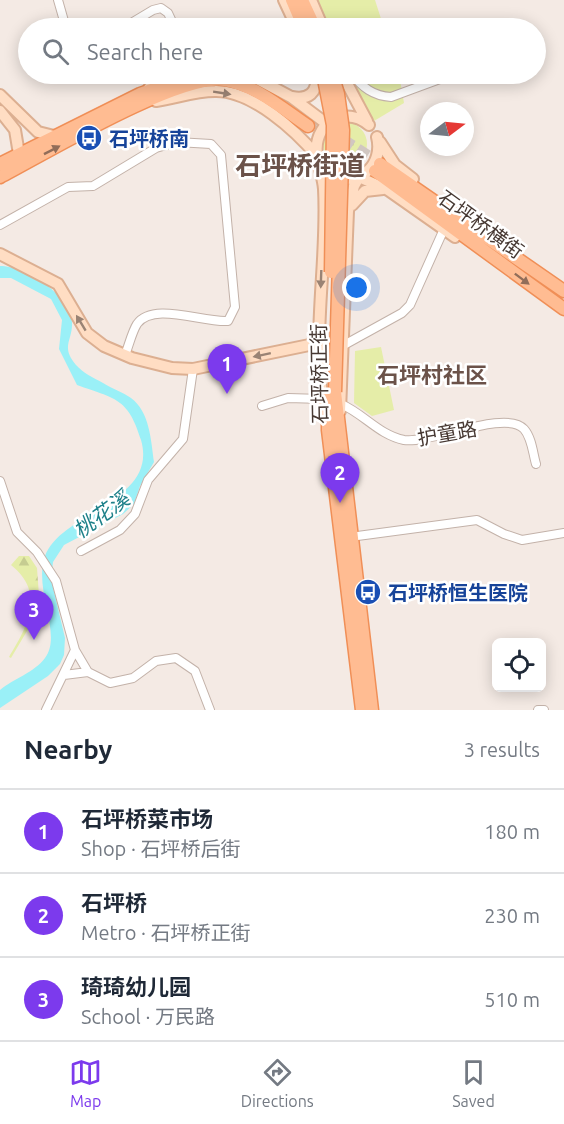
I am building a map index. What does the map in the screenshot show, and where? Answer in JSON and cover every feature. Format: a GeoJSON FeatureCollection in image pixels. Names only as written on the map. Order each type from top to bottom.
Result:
{"type":"FeatureCollection","features":[{"type":"Feature","properties":{"kind":"main road"},"geometry":{"type":"LineString","coordinates":[[292,0],[300,18]]}},
{"type":"Feature","properties":{"kind":"main road"},"geometry":{"type":"LineString","coordinates":[[302,0],[310,18]]}},
{"type":"Feature","properties":{"kind":"main road"},"geometry":{"type":"LineString","coordinates":[[0,177],[167,84]]}},
{"type":"Feature","properties":{"kind":"main road"},"geometry":{"type":"LineString","coordinates":[[0,164],[54,136],[142,98],[191,84]]}},
{"type":"Feature","properties":{"kind":"main road"},"geometry":{"type":"LineString","coordinates":[[238,84],[310,123],[255,84]]}},
{"type":"Feature","properties":{"kind":"main road","name":"石坪桥正街"},"geometry":{"type":"LineString","coordinates":[[322,84],[333,125],[328,395],[372,710]]}},
{"type":"Feature","properties":{"kind":"main road","name":"石坪桥正街"},"geometry":{"type":"LineString","coordinates":[[328,395],[343,130],[335,84]]}},
{"type":"Feature","properties":{"kind":"main road","name":"石坪桥横街"},"geometry":{"type":"LineString","coordinates":[[378,167],[485,243],[564,309]]}},
{"type":"Feature","properties":{"kind":"main road","name":"石坪桥横街"},"geometry":{"type":"LineString","coordinates":[[485,243],[561,286]]}},
{"type":"Feature","properties":{"kind":"main road","name":"石坪桥正街"},"geometry":{"type":"LineString","coordinates":[[347,537],[362,710]]}},
{"type":"Feature","properties":{"kind":"street"},"geometry":{"type":"LineString","coordinates":[[58,0],[63,18]]}},
{"type":"Feature","properties":{"kind":"street"},"geometry":{"type":"LineString","coordinates":[[284,0],[292,18]]}},
{"type":"Feature","properties":{"kind":"street"},"geometry":{"type":"LineString","coordinates":[[311,0],[319,18]]}},
{"type":"Feature","properties":{"kind":"street"},"geometry":{"type":"LineString","coordinates":[[140,18],[161,8],[171,18]]}},
{"type":"Feature","properties":{"kind":"street"},"geometry":{"type":"LineString","coordinates":[[142,98],[161,84]]}},
{"type":"Feature","properties":{"kind":"street"},"geometry":{"type":"LineString","coordinates":[[267,84],[291,97],[327,124]]}},
{"type":"Feature","properties":{"kind":"street"},"geometry":{"type":"LineString","coordinates":[[291,97],[302,98],[313,93],[317,84]]}},
{"type":"Feature","properties":{"kind":"street"},"geometry":{"type":"LineString","coordinates":[[321,84],[327,124]]}},
{"type":"Feature","properties":{"kind":"street"},"geometry":{"type":"LineString","coordinates":[[347,84],[388,156],[402,172],[469,219],[485,243]]}},
{"type":"Feature","properties":{"kind":"street"},"geometry":{"type":"LineString","coordinates":[[361,84],[382,97],[391,97],[426,84]]}},
{"type":"Feature","properties":{"kind":"street"},"geometry":{"type":"LineString","coordinates":[[142,98],[218,91],[244,97],[290,127],[332,175],[345,179],[359,177],[387,190],[459,239],[485,243]]}},
{"type":"Feature","properties":{"kind":"street"},"geometry":{"type":"LineString","coordinates":[[0,95],[38,132],[54,136]]}},
{"type":"Feature","properties":{"kind":"street"},"geometry":{"type":"LineString","coordinates":[[0,111],[15,130],[19,154]]}},
{"type":"Feature","properties":{"kind":"street"},"geometry":{"type":"LineString","coordinates":[[262,406],[288,398],[328,395],[319,343],[324,188],[318,158],[318,138],[327,124],[337,118],[351,116],[369,125]]}},
{"type":"Feature","properties":{"kind":"street"},"geometry":{"type":"LineString","coordinates":[[15,130],[22,132],[27,130],[27,122]]}},
{"type":"Feature","properties":{"kind":"street"},"geometry":{"type":"LineString","coordinates":[[333,429],[341,404],[348,211],[354,186],[359,177],[370,169],[378,158],[377,137]]}},
{"type":"Feature","properties":{"kind":"street"},"geometry":{"type":"LineString","coordinates":[[0,225],[68,187],[93,186],[156,148],[177,142],[211,144],[221,155],[235,307],[228,321],[213,322],[162,313],[148,314],[137,324],[125,355]]}},
{"type":"Feature","properties":{"kind":"street"},"geometry":{"type":"LineString","coordinates":[[348,211],[357,197],[365,191],[387,190]]}},
{"type":"Feature","properties":{"kind":"street"},"geometry":{"type":"LineString","coordinates":[[344,345],[402,313],[410,305],[444,229]]}},
{"type":"Feature","properties":{"kind":"street"},"geometry":{"type":"LineString","coordinates":[[0,254],[58,284],[87,333],[104,346],[125,355],[172,368],[193,369],[319,343]]}},
{"type":"Feature","properties":{"kind":"street"},"geometry":{"type":"LineString","coordinates":[[81,551],[120,530],[135,514],[148,480],[183,439],[193,369]]}},
{"type":"Feature","properties":{"kind":"street","name":"护童路"},"geometry":{"type":"LineString","coordinates":[[341,404],[351,408],[383,433],[405,440],[432,438],[470,426],[514,424],[523,428],[528,435],[536,464]]}},
{"type":"Feature","properties":{"kind":"street"},"geometry":{"type":"LineString","coordinates":[[0,481],[17,532],[37,552],[56,581],[75,650],[88,672],[110,683],[133,678],[156,661],[176,658],[195,671],[210,710]]}},
{"type":"Feature","properties":{"kind":"street"},"geometry":{"type":"LineString","coordinates":[[347,537],[477,520],[504,534],[522,540],[564,533]]}},
{"type":"Feature","properties":{"kind":"street"},"geometry":{"type":"LineString","coordinates":[[46,710],[75,650]]}},
{"type":"Feature","properties":{"kind":"street"},"geometry":{"type":"LineString","coordinates":[[64,675],[88,672]]}},
{"type":"Feature","properties":{"kind":"street"},"geometry":{"type":"LineString","coordinates":[[538,710],[544,710]]}},
{"type":"Feature","properties":{"kind":"green space"},"geometry":{"type":"Polygon","coordinates":[[[318,0],[375,0],[381,18],[326,18],[318,0]]]}},
{"type":"Feature","properties":{"kind":"green space"},"geometry":{"type":"Polygon","coordinates":[[[353,84],[401,84],[404,103],[374,121],[353,84]]]}},
{"type":"Feature","properties":{"kind":"green space"},"geometry":{"type":"Polygon","coordinates":[[[345,122],[354,123],[361,128],[366,135],[366,153],[361,160],[354,165],[345,166],[336,165],[329,160],[324,153],[323,144],[324,135],[329,128],[336,123],[345,122]]]}},
{"type":"Feature","properties":{"kind":"green space"},"geometry":{"type":"Polygon","coordinates":[[[381,347],[394,410],[372,416],[354,403],[355,351],[381,347]]]}},
{"type":"Feature","properties":{"kind":"green space"},"geometry":{"type":"Polygon","coordinates":[[[19,556],[29,556],[37,568],[40,609],[11,658],[9,657],[27,622],[31,598],[22,576],[11,565],[19,556]]]}},
{"type":"Feature","properties":{"kind":"water","name":"桃花溪"},"geometry":{"type":"Polygon","coordinates":[[[0,266],[10,267],[34,277],[55,292],[64,302],[70,312],[72,322],[68,343],[71,358],[85,373],[128,396],[137,404],[146,419],[154,462],[140,486],[134,504],[123,514],[64,545],[53,562],[51,579],[65,638],[64,655],[60,664],[48,676],[0,708],[0,690],[41,663],[50,648],[50,624],[42,583],[45,556],[54,541],[69,528],[123,492],[136,478],[143,461],[141,440],[131,415],[125,407],[111,397],[77,385],[59,349],[62,320],[51,299],[11,278],[0,278],[0,266]]]}},
{"type":"Feature","properties":{"kind":"tunnel"},"geometry":{"type":"LineString","coordinates":[[312,120],[380,164]]}},
{"type":"Feature","properties":{"kind":"place","name":"石坪桥南"},"geometry":{"type":"Point","coordinates":[89,138]}},
{"type":"Feature","properties":{"kind":"place","name":"石坪桥菜市场"},"geometry":{"type":"Point","coordinates":[227,394]}},
{"type":"Feature","properties":{"kind":"place","name":"石坪桥"},"geometry":{"type":"Point","coordinates":[340,503]}},
{"type":"Feature","properties":{"kind":"place","name":"石坪桥恒生医院"},"geometry":{"type":"Point","coordinates":[368,592]}},
{"type":"Feature","properties":{"kind":"place","name":"琦琦幼儿园"},"geometry":{"type":"Point","coordinates":[34,640]}},
{"type":"Feature","properties":{"kind":"district","name":"石坪桥街道"},"geometry":{"type":"Point","coordinates":[300,165]}},
{"type":"Feature","properties":{"kind":"district","name":"石坪村社区"},"geometry":{"type":"Point","coordinates":[432,374]}}]}
